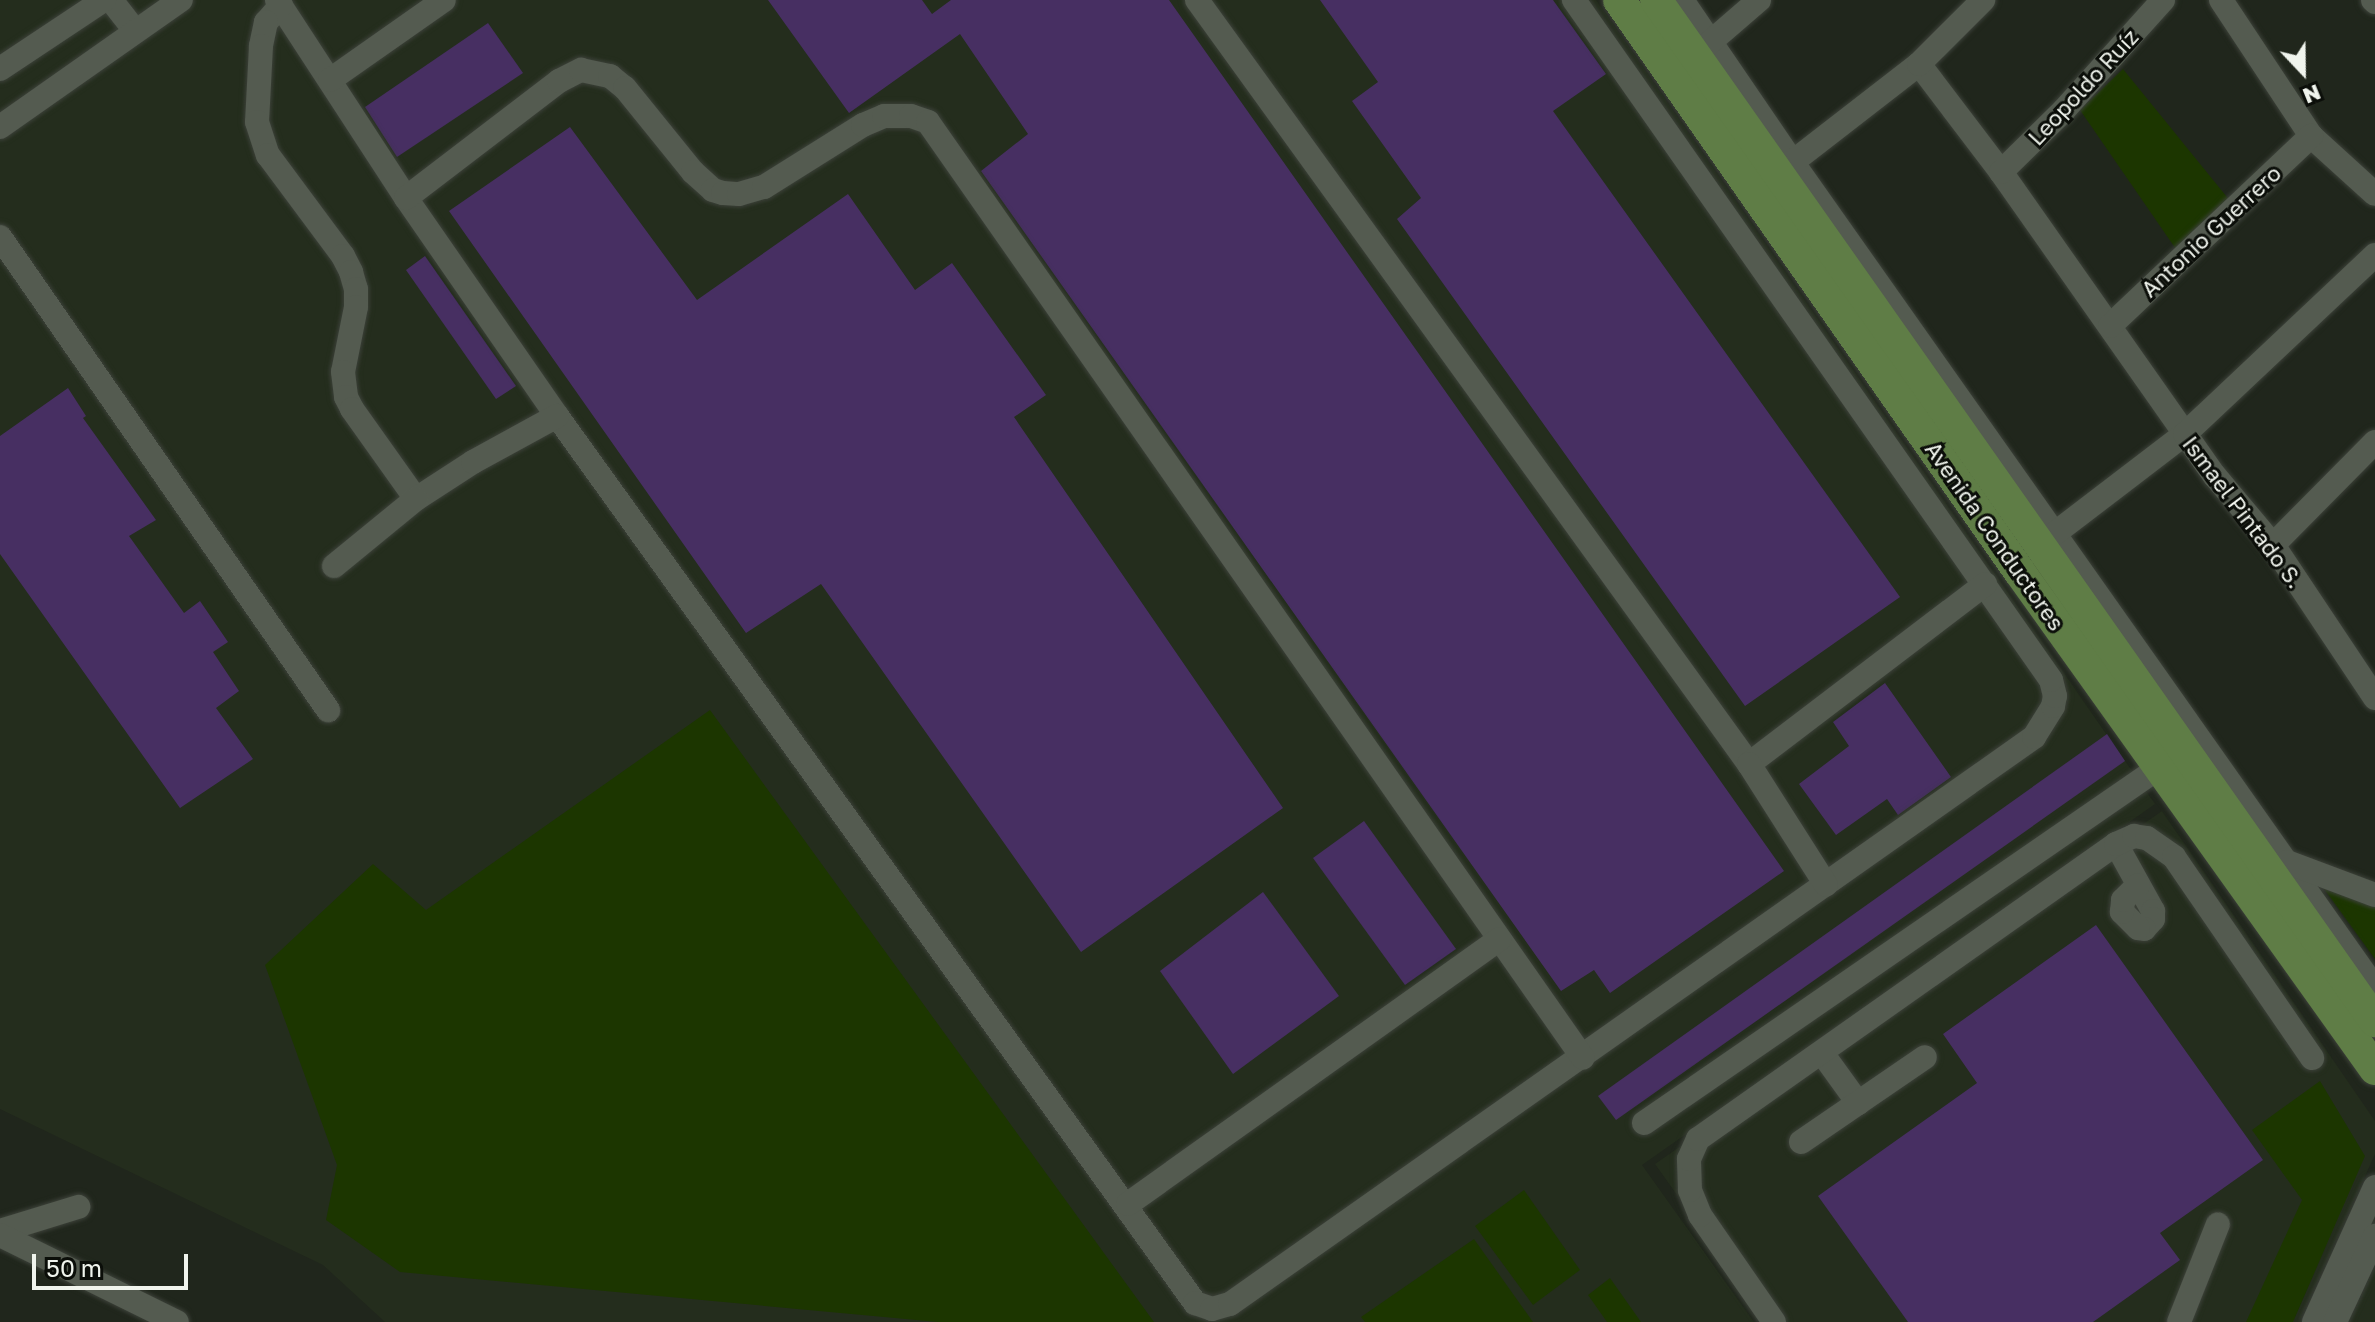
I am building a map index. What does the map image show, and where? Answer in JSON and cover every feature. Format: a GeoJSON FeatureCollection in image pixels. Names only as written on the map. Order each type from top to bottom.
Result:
{"type":"FeatureCollection","features":[{"type":"Feature","properties":{"kind":"main road","name":"Avenida Conductores"},"geometry":{"type":"LineString","coordinates":[[1619,0],[2375,1069]]}},
{"type":"Feature","properties":{"kind":"main road","name":"Avenida Conductores"},"geometry":{"type":"LineString","coordinates":[[1656,0],[1703,48],[2047,540],[2375,1021]]}},
{"type":"Feature","properties":{"kind":"street"},"geometry":{"type":"LineString","coordinates":[[0,69],[104,0]]}},
{"type":"Feature","properties":{"kind":"street"},"geometry":{"type":"LineString","coordinates":[[111,0],[135,31]]}},
{"type":"Feature","properties":{"kind":"street"},"geometry":{"type":"LineString","coordinates":[[0,127],[181,0]]}},
{"type":"Feature","properties":{"kind":"street"},"geometry":{"type":"LineString","coordinates":[[330,80],[444,0]]}},
{"type":"Feature","properties":{"kind":"street"},"geometry":{"type":"LineString","coordinates":[[1197,0],[1749,764],[1826,885]]}},
{"type":"Feature","properties":{"kind":"street"},"geometry":{"type":"LineString","coordinates":[[416,499],[346,397],[343,372],[356,298],[351,272],[343,256],[273,163],[257,122],[255,104],[261,46],[266,22],[279,2],[406,198],[557,416],[1128,1204],[1195,1303],[1221,1308],[1583,1058],[2034,737],[2047,720],[2055,696],[2051,680],[1985,584],[1574,0]]}},
{"type":"Feature","properties":{"kind":"street"},"geometry":{"type":"LineString","coordinates":[[1682,0],[1703,48],[1759,0]]}},
{"type":"Feature","properties":{"kind":"street"},"geometry":{"type":"LineString","coordinates":[[1785,168],[1919,64],[1983,0]]}},
{"type":"Feature","properties":{"kind":"street","name":"Leopoldo Ruíz"},"geometry":{"type":"LineString","coordinates":[[2001,172],[2064,110],[2163,0]]}},
{"type":"Feature","properties":{"kind":"street"},"geometry":{"type":"LineString","coordinates":[[2221,0],[2311,136],[2375,194]]}},
{"type":"Feature","properties":{"kind":"street"},"geometry":{"type":"LineString","coordinates":[[1919,64],[2001,172]]}},
{"type":"Feature","properties":{"kind":"street"},"geometry":{"type":"LineString","coordinates":[[406,198],[559,81],[581,70],[600,73],[617,81],[693,172],[713,190],[732,194],[764,187],[863,125],[884,116],[911,116],[928,122],[946,143],[1583,1058]]}},
{"type":"Feature","properties":{"kind":"street","name":"Antonio Guerrero"},"geometry":{"type":"LineString","coordinates":[[2110,326],[2311,136]]}},
{"type":"Feature","properties":{"kind":"street","name":"Ismael Pintado S."},"geometry":{"type":"LineString","coordinates":[[2001,172],[2185,434],[2273,545],[2371,680]]}},
{"type":"Feature","properties":{"kind":"street"},"geometry":{"type":"LineString","coordinates":[[0,237],[328,710]]}},
{"type":"Feature","properties":{"kind":"street"},"geometry":{"type":"LineString","coordinates":[[2375,255],[2185,434],[2047,540],[2287,862],[2375,988]]}},
{"type":"Feature","properties":{"kind":"street"},"geometry":{"type":"LineString","coordinates":[[334,566],[416,499],[473,462],[557,416]]}},
{"type":"Feature","properties":{"kind":"street"},"geometry":{"type":"LineString","coordinates":[[2273,545],[2375,442]]}},
{"type":"Feature","properties":{"kind":"street"},"geometry":{"type":"LineString","coordinates":[[1749,764],[1985,584]]}},
{"type":"Feature","properties":{"kind":"street"},"geometry":{"type":"LineString","coordinates":[[1644,1123],[2160,767]]}},
{"type":"Feature","properties":{"kind":"street"},"geometry":{"type":"LineString","coordinates":[[1774,1322],[1700,1215],[1690,1190],[1689,1159],[1698,1139],[2116,844],[2134,836],[2147,838],[2174,857],[2312,1058]]}},
{"type":"Feature","properties":{"kind":"street"},"geometry":{"type":"LineString","coordinates":[[2116,844],[2138,885]]}},
{"type":"Feature","properties":{"kind":"street"},"geometry":{"type":"LineString","coordinates":[[2287,862],[2375,895]]}},
{"type":"Feature","properties":{"kind":"street"},"geometry":{"type":"LineString","coordinates":[[1128,1204],[1499,939]]}},
{"type":"Feature","properties":{"kind":"street"},"geometry":{"type":"LineString","coordinates":[[1822,1053],[1858,1103]]}},
{"type":"Feature","properties":{"kind":"street"},"geometry":{"type":"LineString","coordinates":[[1801,1142],[1925,1057]]}},
{"type":"Feature","properties":{"kind":"street"},"geometry":{"type":"LineString","coordinates":[[2314,1322],[2375,1187]]}},
{"type":"Feature","properties":{"kind":"street"},"geometry":{"type":"LineString","coordinates":[[0,1233],[78,1207]]}},
{"type":"Feature","properties":{"kind":"street"},"geometry":{"type":"LineString","coordinates":[[2179,1322],[2218,1224]]}},
{"type":"Feature","properties":{"kind":"street"},"geometry":{"type":"LineString","coordinates":[[0,1233],[177,1322]]}},
{"type":"Feature","properties":{"kind":"street"},"geometry":{"type":"LineString","coordinates":[[2335,1322],[2375,1236]]}},
{"type":"Feature","properties":{"kind":"shaded area"},"geometry":{"type":"Polygon","coordinates":[[[0,0],[1596,0],[2155,804],[1642,1165],[1754,1322],[385,1322],[323,1265],[0,1109],[0,0]]]}},
{"type":"Feature","properties":{"kind":"shaded area"},"geometry":{"type":"Polygon","coordinates":[[[2162,811],[2375,1121],[2375,1154],[2299,1322],[1768,1322],[1655,1164],[2162,811]]]}},
{"type":"Feature","properties":{"kind":"shaded area"},"geometry":{"type":"Polygon","coordinates":[[[2375,1267],[2375,1322],[2349,1322],[2375,1267]]]}},
{"type":"Feature","properties":{"kind":"green space"},"geometry":{"type":"Polygon","coordinates":[[[2123,69],[2231,202],[2180,255],[2080,110],[2123,69]]]}},
{"type":"Feature","properties":{"kind":"green space"},"geometry":{"type":"Polygon","coordinates":[[[710,710],[1154,1322],[938,1322],[400,1272],[326,1220],[337,1165],[265,965],[373,864],[426,910],[710,710]]]}},
{"type":"Feature","properties":{"kind":"green space"},"geometry":{"type":"Polygon","coordinates":[[[2319,882],[2375,907],[2375,959],[2319,882]]]}},
{"type":"Feature","properties":{"kind":"green space"},"geometry":{"type":"Polygon","coordinates":[[[2320,1081],[2365,1156],[2293,1322],[2246,1322],[2302,1200],[2252,1130],[2320,1081]]]}},
{"type":"Feature","properties":{"kind":"green space"},"geometry":{"type":"Polygon","coordinates":[[[1524,1190],[1580,1270],[1533,1305],[1475,1226],[1524,1190]]]}},
{"type":"Feature","properties":{"kind":"green space"},"geometry":{"type":"Polygon","coordinates":[[[1474,1239],[1533,1322],[1365,1322],[1361,1317],[1474,1239]]]}},
{"type":"Feature","properties":{"kind":"green space"},"geometry":{"type":"Polygon","coordinates":[[[1610,1278],[1641,1322],[1607,1322],[1588,1295],[1610,1278]]]}},
{"type":"Feature","properties":{"kind":"building"},"geometry":{"type":"Polygon","coordinates":[[[768,0],[922,0],[932,14],[951,0],[1169,0],[1784,871],[1610,993],[1594,970],[1561,991],[981,171],[1028,134],[960,34],[849,113],[768,0]]]}},
{"type":"Feature","properties":{"kind":"building"},"geometry":{"type":"Polygon","coordinates":[[[1320,0],[1553,0],[1606,74],[1553,111],[1900,597],[1745,706],[1397,219],[1421,198],[1352,101],[1378,82],[1320,0]]]}},
{"type":"Feature","properties":{"kind":"building"},"geometry":{"type":"Polygon","coordinates":[[[488,23],[523,73],[397,157],[365,107],[488,23]]]}},
{"type":"Feature","properties":{"kind":"building"},"geometry":{"type":"Polygon","coordinates":[[[570,127],[697,300],[848,194],[915,290],[952,263],[1046,395],[1014,417],[1283,808],[1081,952],[821,584],[746,633],[449,211],[570,127]]]}},
{"type":"Feature","properties":{"kind":"building"},"geometry":{"type":"Polygon","coordinates":[[[425,256],[516,386],[496,399],[406,270],[425,256]]]}},
{"type":"Feature","properties":{"kind":"building"},"geometry":{"type":"Polygon","coordinates":[[[68,388],[86,416],[83,418],[156,520],[129,536],[184,613],[200,601],[228,642],[213,652],[239,691],[216,708],[253,759],[180,808],[0,554],[0,436],[68,388]]]}},
{"type":"Feature","properties":{"kind":"building"},"geometry":{"type":"Polygon","coordinates":[[[1885,683],[1951,777],[1898,815],[1887,799],[1836,835],[1799,784],[1849,746],[1833,722],[1885,683]]]}},
{"type":"Feature","properties":{"kind":"building"},"geometry":{"type":"Polygon","coordinates":[[[2107,734],[2125,761],[1616,1120],[1598,1096],[2107,734]]]}},
{"type":"Feature","properties":{"kind":"building"},"geometry":{"type":"Polygon","coordinates":[[[1364,821],[1456,949],[1405,985],[1313,858],[1364,821]]]}},
{"type":"Feature","properties":{"kind":"building"},"geometry":{"type":"Polygon","coordinates":[[[1263,892],[1339,996],[1233,1074],[1160,971],[1263,892]]]}},
{"type":"Feature","properties":{"kind":"building"},"geometry":{"type":"Polygon","coordinates":[[[2096,925],[2263,1160],[2160,1233],[2180,1260],[2093,1322],[1908,1322],[1818,1196],[1977,1083],[1943,1034],[2096,925]]]}}]}
